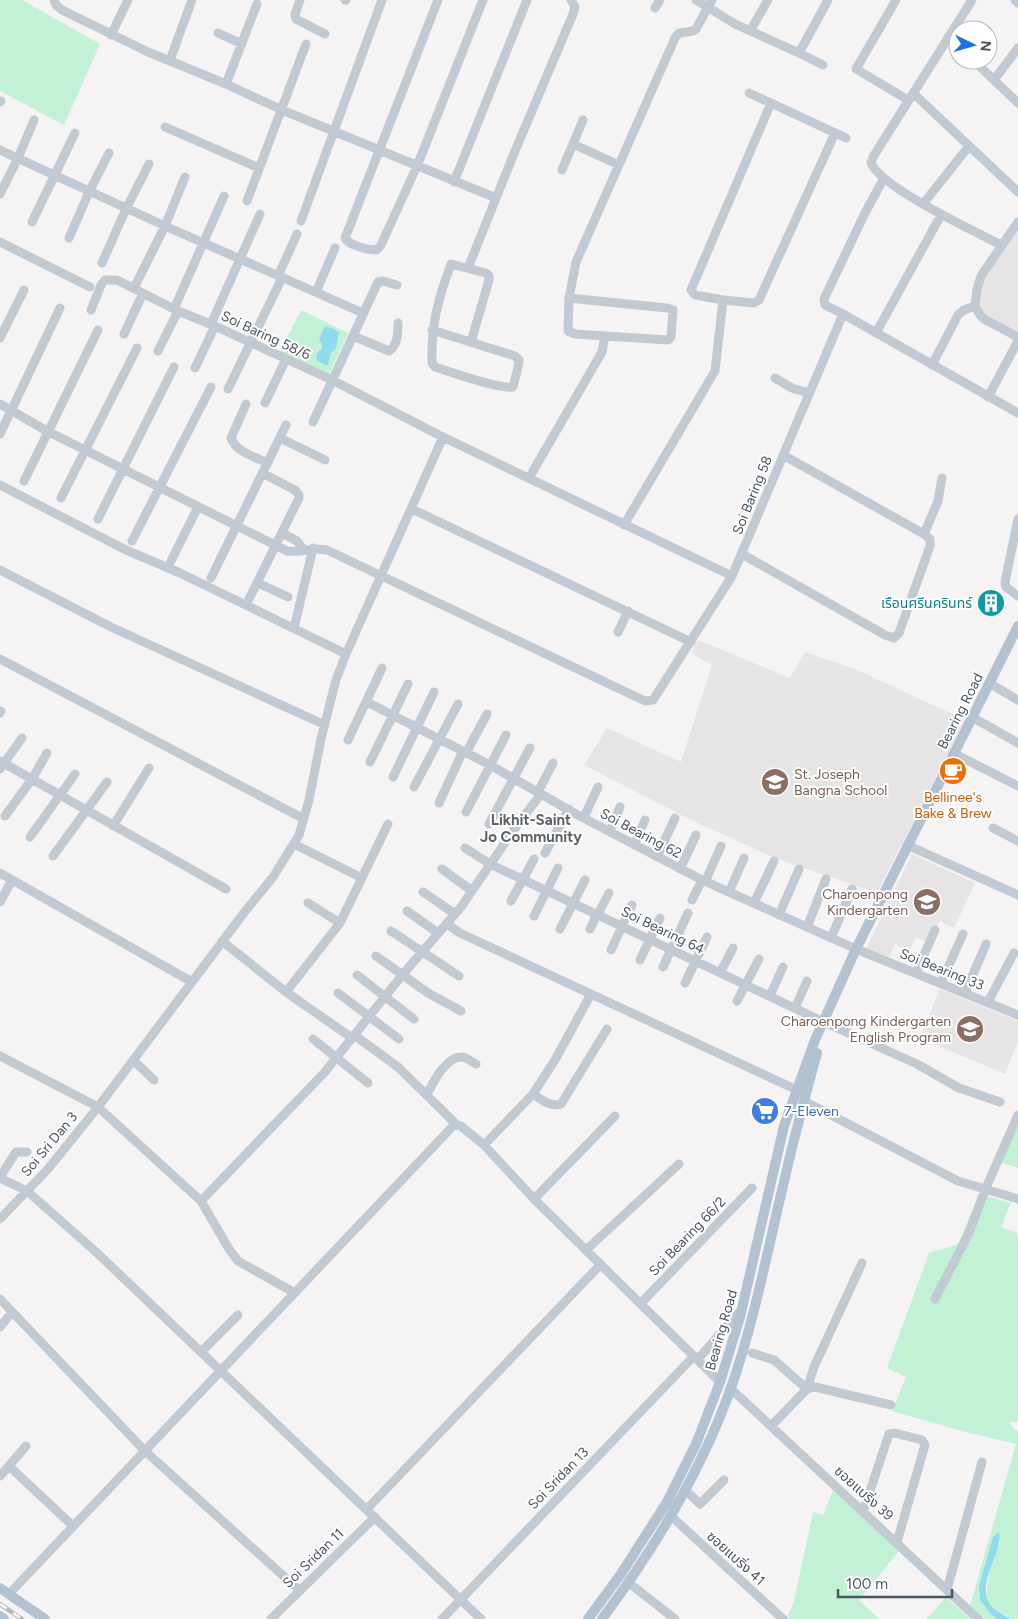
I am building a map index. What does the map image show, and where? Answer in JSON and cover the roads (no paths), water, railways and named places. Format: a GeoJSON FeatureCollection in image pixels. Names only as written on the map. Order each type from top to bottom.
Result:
{"type":"FeatureCollection","features":[{"type":"Feature","properties":{"kind":"main road","name":"Bearing Road"},"geometry":{"type":"LineString","coordinates":[[588,1619],[621,1574],[667,1502],[696,1444],[720,1382],[742,1309],[784,1126],[815,1040],[856,949],[1018,626]]}},
{"type":"Feature","properties":{"kind":"main road","name":"Bearing Road"},"geometry":{"type":"LineString","coordinates":[[602,1619],[628,1583],[686,1490],[730,1388],[751,1321],[823,1024]]}},
{"type":"Feature","properties":{"kind":"main road"},"geometry":{"type":"LineString","coordinates":[[4,1591],[45,1619]]}},
{"type":"Feature","properties":{"kind":"main road"},"geometry":{"type":"LineString","coordinates":[[0,1616],[4,1619]]}},
{"type":"Feature","properties":{"kind":"street"},"geometry":{"type":"LineString","coordinates":[[54,0],[56,5],[62,10],[148,52],[378,151],[496,198]]}},
{"type":"Feature","properties":{"kind":"street"},"geometry":{"type":"LineString","coordinates":[[111,35],[128,0]]}},
{"type":"Feature","properties":{"kind":"street"},"geometry":{"type":"LineString","coordinates":[[170,60],[192,0]]}},
{"type":"Feature","properties":{"kind":"street"},"geometry":{"type":"LineString","coordinates":[[300,0],[295,14],[296,19],[326,34]]}},
{"type":"Feature","properties":{"kind":"street"},"geometry":{"type":"LineString","coordinates":[[301,221],[382,0]]}},
{"type":"Feature","properties":{"kind":"street"},"geometry":{"type":"LineString","coordinates":[[438,0],[345,238],[348,242],[373,250],[379,248],[416,166],[482,0]]}},
{"type":"Feature","properties":{"kind":"street"},"geometry":{"type":"LineString","coordinates":[[454,182],[527,0]]}},
{"type":"Feature","properties":{"kind":"street"},"geometry":{"type":"LineString","coordinates":[[468,268],[574,10],[571,0]]}},
{"type":"Feature","properties":{"kind":"street"},"geometry":{"type":"LineString","coordinates":[[655,8],[660,0]]}},
{"type":"Feature","properties":{"kind":"street"},"geometry":{"type":"LineString","coordinates":[[696,0],[710,4],[750,31],[823,65]]}},
{"type":"Feature","properties":{"kind":"street"},"geometry":{"type":"LineString","coordinates":[[750,31],[768,0]]}},
{"type":"Feature","properties":{"kind":"street"},"geometry":{"type":"LineString","coordinates":[[799,53],[828,0]]}},
{"type":"Feature","properties":{"kind":"street"},"geometry":{"type":"LineString","coordinates":[[896,0],[853,67],[911,96],[969,146],[1018,192]]}},
{"type":"Feature","properties":{"kind":"street"},"geometry":{"type":"LineString","coordinates":[[959,20],[972,0]]}},
{"type":"Feature","properties":{"kind":"street"},"geometry":{"type":"LineString","coordinates":[[1015,0],[1018,3]]}},
{"type":"Feature","properties":{"kind":"street"},"geometry":{"type":"LineString","coordinates":[[226,84],[256,4]]}},
{"type":"Feature","properties":{"kind":"street"},"geometry":{"type":"LineString","coordinates":[[569,298],[673,310],[670,339],[575,334],[568,331],[569,298],[576,262],[675,38],[679,33],[696,29],[710,4]]}},
{"type":"Feature","properties":{"kind":"street"},"geometry":{"type":"LineString","coordinates":[[218,33],[242,44]]}},
{"type":"Feature","properties":{"kind":"street"},"geometry":{"type":"LineString","coordinates":[[948,37],[871,161],[874,168],[884,178],[923,204],[1001,246]]}},
{"type":"Feature","properties":{"kind":"street"},"geometry":{"type":"LineString","coordinates":[[247,200],[306,44]]}},
{"type":"Feature","properties":{"kind":"street"},"geometry":{"type":"LineString","coordinates":[[994,80],[1018,48]]}},
{"type":"Feature","properties":{"kind":"street"},"geometry":{"type":"LineString","coordinates":[[984,70],[1018,103]]}},
{"type":"Feature","properties":{"kind":"street"},"geometry":{"type":"LineString","coordinates":[[749,93],[846,138]]}},
{"type":"Feature","properties":{"kind":"street"},"geometry":{"type":"LineString","coordinates":[[771,103],[691,287],[690,290],[695,295],[754,303],[760,300],[835,133]]}},
{"type":"Feature","properties":{"kind":"street"},"geometry":{"type":"LineString","coordinates":[[0,194],[34,120]]}},
{"type":"Feature","properties":{"kind":"street"},"geometry":{"type":"LineString","coordinates":[[562,170],[583,120]]}},
{"type":"Feature","properties":{"kind":"street"},"geometry":{"type":"LineString","coordinates":[[165,127],[259,168]]}},
{"type":"Feature","properties":{"kind":"street"},"geometry":{"type":"LineString","coordinates":[[32,222],[75,134]]}},
{"type":"Feature","properties":{"kind":"street"},"geometry":{"type":"LineString","coordinates":[[573,144],[618,165]]}},
{"type":"Feature","properties":{"kind":"street"},"geometry":{"type":"LineString","coordinates":[[923,204],[969,146]]}},
{"type":"Feature","properties":{"kind":"street"},"geometry":{"type":"LineString","coordinates":[[0,150],[126,209],[363,313]]}},
{"type":"Feature","properties":{"kind":"street"},"geometry":{"type":"LineString","coordinates":[[69,238],[109,153]]}},
{"type":"Feature","properties":{"kind":"street"},"geometry":{"type":"LineString","coordinates":[[102,264],[126,209],[149,164]]}},
{"type":"Feature","properties":{"kind":"street"},"geometry":{"type":"LineString","coordinates":[[134,288],[165,226],[186,177]]}},
{"type":"Feature","properties":{"kind":"street"},"geometry":{"type":"LineString","coordinates":[[884,178],[824,299],[826,305],[1018,413]]}},
{"type":"Feature","properties":{"kind":"street"},"geometry":{"type":"LineString","coordinates":[[158,351],[224,196]]}},
{"type":"Feature","properties":{"kind":"street"},"geometry":{"type":"LineString","coordinates":[[195,368],[260,214]]}},
{"type":"Feature","properties":{"kind":"street"},"geometry":{"type":"LineString","coordinates":[[876,333],[941,215]]}},
{"type":"Feature","properties":{"kind":"street"},"geometry":{"type":"LineString","coordinates":[[1018,222],[981,276],[977,288],[976,306],[984,318],[1018,337]]}},
{"type":"Feature","properties":{"kind":"street"},"geometry":{"type":"LineString","coordinates":[[228,389],[252,343],[297,234]]}},
{"type":"Feature","properties":{"kind":"street"},"geometry":{"type":"LineString","coordinates":[[0,242],[90,287]]}},
{"type":"Feature","properties":{"kind":"street"},"geometry":{"type":"LineString","coordinates":[[316,292],[336,248]]}},
{"type":"Feature","properties":{"kind":"street"},"geometry":{"type":"LineString","coordinates":[[432,330],[470,342],[507,352],[518,358],[519,363],[513,386],[496,384],[435,367],[432,362],[432,330],[436,309],[451,264],[488,274],[490,280],[470,342]]}},
{"type":"Feature","properties":{"kind":"street","name":"Soi Baring 58/6"},"geometry":{"type":"LineString","coordinates":[[91,310],[101,285],[105,280],[117,280],[176,310],[332,380],[443,437]]}},
{"type":"Feature","properties":{"kind":"street"},"geometry":{"type":"LineString","coordinates":[[313,422],[378,282],[383,281],[397,285]]}},
{"type":"Feature","properties":{"kind":"street"},"geometry":{"type":"LineString","coordinates":[[0,338],[24,290]]}},
{"type":"Feature","properties":{"kind":"street"},"geometry":{"type":"LineString","coordinates":[[124,334],[143,293]]}},
{"type":"Feature","properties":{"kind":"street"},"geometry":{"type":"LineString","coordinates":[[624,525],[715,371],[723,300]]}},
{"type":"Feature","properties":{"kind":"street"},"geometry":{"type":"LineString","coordinates":[[932,365],[958,315],[964,310],[976,306]]}},
{"type":"Feature","properties":{"kind":"street"},"geometry":{"type":"LineString","coordinates":[[0,434],[60,308]]}},
{"type":"Feature","properties":{"kind":"street","name":"Soi Baring 58"},"geometry":{"type":"LineString","coordinates":[[382,577],[645,701],[653,700],[732,576],[843,314]]}},
{"type":"Feature","properties":{"kind":"street"},"geometry":{"type":"LineString","coordinates":[[353,336],[389,351],[394,346],[398,334],[398,323]]}},
{"type":"Feature","properties":{"kind":"street"},"geometry":{"type":"LineString","coordinates":[[24,481],[98,330]]}},
{"type":"Feature","properties":{"kind":"street"},"geometry":{"type":"LineString","coordinates":[[530,478],[600,357],[605,336]]}},
{"type":"Feature","properties":{"kind":"street"},"geometry":{"type":"LineString","coordinates":[[988,397],[1018,341]]}},
{"type":"Feature","properties":{"kind":"street"},"geometry":{"type":"LineString","coordinates":[[61,498],[137,348]]}},
{"type":"Feature","properties":{"kind":"street"},"geometry":{"type":"LineString","coordinates":[[265,403],[286,359]]}},
{"type":"Feature","properties":{"kind":"street"},"geometry":{"type":"LineString","coordinates":[[98,519],[174,367]]}},
{"type":"Feature","properties":{"kind":"street"},"geometry":{"type":"LineString","coordinates":[[775,378],[792,388],[809,393]]}},
{"type":"Feature","properties":{"kind":"street"},"geometry":{"type":"LineString","coordinates":[[132,541],[210,388]]}},
{"type":"Feature","properties":{"kind":"street"},"geometry":{"type":"LineString","coordinates":[[0,404],[47,431],[287,551],[313,548],[327,550],[382,577]]}},
{"type":"Feature","properties":{"kind":"street"},"geometry":{"type":"LineString","coordinates":[[246,404],[231,438],[233,444],[238,449],[268,463]]}},
{"type":"Feature","properties":{"kind":"street"},"geometry":{"type":"LineString","coordinates":[[211,578],[286,425]]}},
{"type":"Feature","properties":{"kind":"street"},"geometry":{"type":"LineString","coordinates":[[443,437],[732,576]]}},
{"type":"Feature","properties":{"kind":"street","name":"Soi Sri Dan 3"},"geometry":{"type":"LineString","coordinates":[[0,1219],[48,1169],[98,1107],[222,940],[273,876],[300,835],[336,680],[443,437]]}},
{"type":"Feature","properties":{"kind":"street"},"geometry":{"type":"LineString","coordinates":[[280,438],[325,460]]}},
{"type":"Feature","properties":{"kind":"street"},"geometry":{"type":"LineString","coordinates":[[742,554],[885,635],[894,638],[899,633],[930,546],[930,539],[783,455]]}},
{"type":"Feature","properties":{"kind":"street"},"geometry":{"type":"LineString","coordinates":[[249,599],[298,502],[299,495],[295,490],[262,473]]}},
{"type":"Feature","properties":{"kind":"street"},"geometry":{"type":"LineString","coordinates":[[924,534],[938,501],[942,478]]}},
{"type":"Feature","properties":{"kind":"street"},"geometry":{"type":"LineString","coordinates":[[0,485],[126,550],[180,573],[346,654]]}},
{"type":"Feature","properties":{"kind":"street"},"geometry":{"type":"LineString","coordinates":[[171,561],[198,507]]}},
{"type":"Feature","properties":{"kind":"street"},"geometry":{"type":"LineString","coordinates":[[412,509],[690,642]]}},
{"type":"Feature","properties":{"kind":"street"},"geometry":{"type":"LineString","coordinates":[[1018,519],[1005,582],[1006,587],[1018,596]]}},
{"type":"Feature","properties":{"kind":"street"},"geometry":{"type":"LineString","coordinates":[[282,533],[298,541],[303,549]]}},
{"type":"Feature","properties":{"kind":"street"},"geometry":{"type":"LineString","coordinates":[[294,628],[313,548]]}},
{"type":"Feature","properties":{"kind":"street"},"geometry":{"type":"LineString","coordinates":[[0,570],[111,627],[325,724]]}},
{"type":"Feature","properties":{"kind":"street"},"geometry":{"type":"LineString","coordinates":[[258,583],[288,597]]}},
{"type":"Feature","properties":{"kind":"street"},"geometry":{"type":"LineString","coordinates":[[618,632],[628,611]]}},
{"type":"Feature","properties":{"kind":"street"},"geometry":{"type":"LineString","coordinates":[[0,659],[304,819]]}},
{"type":"Feature","properties":{"kind":"street"},"geometry":{"type":"LineString","coordinates":[[348,740],[382,668]]}},
{"type":"Feature","properties":{"kind":"street"},"geometry":{"type":"LineString","coordinates":[[989,683],[1018,700]]}},
{"type":"Feature","properties":{"kind":"street"},"geometry":{"type":"LineString","coordinates":[[370,762],[408,684]]}},
{"type":"Feature","properties":{"kind":"street"},"geometry":{"type":"LineString","coordinates":[[393,777],[434,692]]}},
{"type":"Feature","properties":{"kind":"street","name":"Soi Bearing 62"},"geometry":{"type":"LineString","coordinates":[[366,702],[490,765],[584,818],[703,881],[856,949]]}},
{"type":"Feature","properties":{"kind":"street"},"geometry":{"type":"LineString","coordinates":[[414,787],[458,704]]}},
{"type":"Feature","properties":{"kind":"street"},"geometry":{"type":"LineString","coordinates":[[439,802],[487,714]]}},
{"type":"Feature","properties":{"kind":"street"},"geometry":{"type":"LineString","coordinates":[[972,717],[1018,743]]}},
{"type":"Feature","properties":{"kind":"street"},"geometry":{"type":"LineString","coordinates":[[466,812],[506,735]]}},
{"type":"Feature","properties":{"kind":"street"},"geometry":{"type":"LineString","coordinates":[[22,738],[1,764],[32,779],[226,889]]}},
{"type":"Feature","properties":{"kind":"street"},"geometry":{"type":"LineString","coordinates":[[489,824],[530,748]]}},
{"type":"Feature","properties":{"kind":"street"},"geometry":{"type":"LineString","coordinates":[[5,816],[32,779],[47,752]]}},
{"type":"Feature","properties":{"kind":"street"},"geometry":{"type":"LineString","coordinates":[[954,753],[1018,786]]}},
{"type":"Feature","properties":{"kind":"street"},"geometry":{"type":"LineString","coordinates":[[201,1201],[324,1073],[403,974],[447,924],[540,793],[553,763]]}},
{"type":"Feature","properties":{"kind":"street"},"geometry":{"type":"LineString","coordinates":[[113,826],[149,768]]}},
{"type":"Feature","properties":{"kind":"street"},"geometry":{"type":"LineString","coordinates":[[30,837],[75,774]]}},
{"type":"Feature","properties":{"kind":"street"},"geometry":{"type":"LineString","coordinates":[[53,856],[107,782]]}},
{"type":"Feature","properties":{"kind":"street"},"geometry":{"type":"LineString","coordinates":[[584,818],[598,786]]}},
{"type":"Feature","properties":{"kind":"street"},"geometry":{"type":"LineString","coordinates":[[610,831],[620,807]]}},
{"type":"Feature","properties":{"kind":"street"},"geometry":{"type":"LineString","coordinates":[[545,853],[569,809]]}},
{"type":"Feature","properties":{"kind":"street"},"geometry":{"type":"LineString","coordinates":[[657,857],[675,818]]}},
{"type":"Feature","properties":{"kind":"street"},"geometry":{"type":"LineString","coordinates":[[634,845],[645,820]]}},
{"type":"Feature","properties":{"kind":"street"},"geometry":{"type":"LineString","coordinates":[[286,992],[340,923],[388,824]]}},
{"type":"Feature","properties":{"kind":"street"},"geometry":{"type":"LineString","coordinates":[[993,828],[1018,841]]}},
{"type":"Feature","properties":{"kind":"street"},"geometry":{"type":"LineString","coordinates":[[680,869],[696,835]]}},
{"type":"Feature","properties":{"kind":"street"},"geometry":{"type":"LineString","coordinates":[[294,844],[362,878]]}},
{"type":"Feature","properties":{"kind":"street"},"geometry":{"type":"LineString","coordinates":[[907,845],[1018,895]]}},
{"type":"Feature","properties":{"kind":"street"},"geometry":{"type":"LineString","coordinates":[[692,900],[721,846]]}},
{"type":"Feature","properties":{"kind":"street","name":"Soi Bearing 64"},"geometry":{"type":"LineString","coordinates":[[465,848],[490,864],[795,1008],[823,1024],[917,1064],[959,1088],[1000,1102]]}},
{"type":"Feature","properties":{"kind":"street"},"geometry":{"type":"LineString","coordinates":[[729,892],[744,858]]}},
{"type":"Feature","properties":{"kind":"street"},"geometry":{"type":"LineString","coordinates":[[511,901],[534,859]]}},
{"type":"Feature","properties":{"kind":"street"},"geometry":{"type":"LineString","coordinates":[[754,903],[774,861]]}},
{"type":"Feature","properties":{"kind":"street"},"geometry":{"type":"LineString","coordinates":[[534,916],[558,868]]}},
{"type":"Feature","properties":{"kind":"street"},"geometry":{"type":"LineString","coordinates":[[442,869],[472,891]]}},
{"type":"Feature","properties":{"kind":"street"},"geometry":{"type":"LineString","coordinates":[[779,915],[799,869]]}},
{"type":"Feature","properties":{"kind":"street"},"geometry":{"type":"LineString","coordinates":[[0,873],[192,982]]}},
{"type":"Feature","properties":{"kind":"street"},"geometry":{"type":"LineString","coordinates":[[807,927],[826,879]]}},
{"type":"Feature","properties":{"kind":"street"},"geometry":{"type":"LineString","coordinates":[[0,902],[12,880]]}},
{"type":"Feature","properties":{"kind":"street"},"geometry":{"type":"LineString","coordinates":[[560,929],[585,880]]}},
{"type":"Feature","properties":{"kind":"street"},"geometry":{"type":"LineString","coordinates":[[831,938],[852,889]]}},
{"type":"Feature","properties":{"kind":"street"},"geometry":{"type":"LineString","coordinates":[[423,892],[455,914]]}},
{"type":"Feature","properties":{"kind":"street"},"geometry":{"type":"LineString","coordinates":[[590,929],[609,893]]}},
{"type":"Feature","properties":{"kind":"street"},"geometry":{"type":"LineString","coordinates":[[308,902],[340,923]]}},
{"type":"Feature","properties":{"kind":"street"},"geometry":{"type":"LineString","coordinates":[[611,950],[632,905]]}},
{"type":"Feature","properties":{"kind":"street"},"geometry":{"type":"LineString","coordinates":[[407,911],[438,934]]}},
{"type":"Feature","properties":{"kind":"street"},"geometry":{"type":"LineString","coordinates":[[663,968],[688,913]]}},
{"type":"Feature","properties":{"kind":"street"},"geometry":{"type":"LineString","coordinates":[[640,960],[660,918]]}},
{"type":"Feature","properties":{"kind":"street"},"geometry":{"type":"LineString","coordinates":[[447,924],[460,933],[797,1090]]}},
{"type":"Feature","properties":{"kind":"street"},"geometry":{"type":"LineString","coordinates":[[916,973],[936,930]]}},
{"type":"Feature","properties":{"kind":"street"},"geometry":{"type":"LineString","coordinates":[[391,931],[458,976]]}},
{"type":"Feature","properties":{"kind":"street"},"geometry":{"type":"LineString","coordinates":[[941,983],[963,934]]}},
{"type":"Feature","properties":{"kind":"street"},"geometry":{"type":"LineString","coordinates":[[685,983],[707,937]]}},
{"type":"Feature","properties":{"kind":"street"},"geometry":{"type":"LineString","coordinates":[[222,940],[286,992],[398,1067],[457,1125],[484,1145],[534,1199],[720,1382]]}},
{"type":"Feature","properties":{"kind":"street"},"geometry":{"type":"LineString","coordinates":[[965,993],[986,944]]}},
{"type":"Feature","properties":{"kind":"street"},"geometry":{"type":"LineString","coordinates":[[720,973],[733,948]]}},
{"type":"Feature","properties":{"kind":"street","name":"Soi Bearing 33"},"geometry":{"type":"LineString","coordinates":[[856,949],[988,1002],[1017,1011]]}},
{"type":"Feature","properties":{"kind":"street"},"geometry":{"type":"LineString","coordinates":[[988,1002],[1014,953]]}},
{"type":"Feature","properties":{"kind":"street"},"geometry":{"type":"LineString","coordinates":[[376,956],[428,993],[461,1011]]}},
{"type":"Feature","properties":{"kind":"street"},"geometry":{"type":"LineString","coordinates":[[738,1001],[759,959]]}},
{"type":"Feature","properties":{"kind":"street"},"geometry":{"type":"LineString","coordinates":[[770,996],[783,967]]}},
{"type":"Feature","properties":{"kind":"street"},"geometry":{"type":"LineString","coordinates":[[357,975],[414,1019]]}},
{"type":"Feature","properties":{"kind":"street"},"geometry":{"type":"LineString","coordinates":[[795,1008],[806,981]]}},
{"type":"Feature","properties":{"kind":"street"},"geometry":{"type":"LineString","coordinates":[[338,993],[399,1039]]}},
{"type":"Feature","properties":{"kind":"street"},"geometry":{"type":"LineString","coordinates":[[484,1145],[533,1094],[555,1060],[590,994]]}},
{"type":"Feature","properties":{"kind":"street"},"geometry":{"type":"LineString","coordinates":[[533,1094],[549,1104],[556,1106],[562,1104],[607,1029]]}},
{"type":"Feature","properties":{"kind":"street"},"geometry":{"type":"LineString","coordinates":[[312,1039],[368,1083]]}},
{"type":"Feature","properties":{"kind":"street"},"geometry":{"type":"LineString","coordinates":[[0,1056],[98,1107],[201,1201],[238,1261],[295,1293]]}},
{"type":"Feature","properties":{"kind":"street"},"geometry":{"type":"LineString","coordinates":[[427,1094],[442,1068],[454,1058],[462,1057],[476,1064]]}},
{"type":"Feature","properties":{"kind":"street"},"geometry":{"type":"LineString","coordinates":[[133,1060],[154,1080]]}},
{"type":"Feature","properties":{"kind":"street"},"geometry":{"type":"LineString","coordinates":[[804,1101],[958,1181],[1018,1199]]}},
{"type":"Feature","properties":{"kind":"street"},"geometry":{"type":"LineString","coordinates":[[935,1299],[969,1233],[985,1190],[1018,1115]]}},
{"type":"Feature","properties":{"kind":"street"},"geometry":{"type":"LineString","coordinates":[[534,1199],[615,1116]]}},
{"type":"Feature","properties":{"kind":"street"},"geometry":{"type":"LineString","coordinates":[[4,1591],[73,1526],[453,1126],[457,1125]]}},
{"type":"Feature","properties":{"kind":"street"},"geometry":{"type":"LineString","coordinates":[[27,1152],[16,1152],[0,1177],[27,1191],[95,1251],[481,1619]]}},
{"type":"Feature","properties":{"kind":"street"},"geometry":{"type":"LineString","coordinates":[[586,1250],[679,1164]]}},
{"type":"Feature","properties":{"kind":"street","name":"Soi Bearing 66/2"},"geometry":{"type":"LineString","coordinates":[[641,1303],[752,1188]]}},
{"type":"Feature","properties":{"kind":"street"},"geometry":{"type":"LineString","coordinates":[[771,1426],[807,1389],[814,1367],[862,1263]]}},
{"type":"Feature","properties":{"kind":"street"},"geometry":{"type":"LineString","coordinates":[[366,1509],[601,1264]]}},
{"type":"Feature","properties":{"kind":"street"},"geometry":{"type":"LineString","coordinates":[[0,1299],[145,1451],[299,1590]]}},
{"type":"Feature","properties":{"kind":"street","name":"Soi Sridan 13"},"geometry":{"type":"LineString","coordinates":[[442,1619],[742,1309]]}},
{"type":"Feature","properties":{"kind":"street"},"geometry":{"type":"LineString","coordinates":[[0,1327],[12,1312]]}},
{"type":"Feature","properties":{"kind":"street"},"geometry":{"type":"LineString","coordinates":[[201,1352],[238,1315]]}},
{"type":"Feature","properties":{"kind":"street"},"geometry":{"type":"LineString","coordinates":[[752,1353],[774,1360],[807,1389]]}},
{"type":"Feature","properties":{"kind":"street"},"geometry":{"type":"LineString","coordinates":[[807,1389],[814,1387],[823,1388],[891,1405]]}},
{"type":"Feature","properties":{"kind":"street","name":"ซอยแบริ่ง 39"},"geometry":{"type":"LineString","coordinates":[[730,1388],[978,1619]]}},
{"type":"Feature","properties":{"kind":"street"},"geometry":{"type":"LineString","coordinates":[[863,1512],[889,1434],[895,1433],[922,1440],[925,1445],[897,1542]]}},
{"type":"Feature","properties":{"kind":"street"},"geometry":{"type":"LineString","coordinates":[[0,1476],[26,1446]]}},
{"type":"Feature","properties":{"kind":"street"},"geometry":{"type":"LineString","coordinates":[[947,1590],[982,1462]]}},
{"type":"Feature","properties":{"kind":"street"},"geometry":{"type":"LineString","coordinates":[[9,1466],[73,1526]]}},
{"type":"Feature","properties":{"kind":"street"},"geometry":{"type":"LineString","coordinates":[[686,1490],[700,1504],[724,1480]]}},
{"type":"Feature","properties":{"kind":"street","name":"ซอยแบริ่ง 41"},"geometry":{"type":"LineString","coordinates":[[671,1516],[783,1619]]}},
{"type":"Feature","properties":{"kind":"street","name":"Soi Sridan 11"},"geometry":{"type":"LineString","coordinates":[[271,1619],[374,1517]]}},
{"type":"Feature","properties":{"kind":"street"},"geometry":{"type":"LineString","coordinates":[[628,1583],[675,1619]]}},
{"type":"Feature","properties":{"kind":"water"},"geometry":{"type":"Polygon","coordinates":[[[325,326],[339,333],[336,348],[330,354],[328,365],[321,363],[316,358],[318,352],[322,349],[319,339],[325,326]]]}},
{"type":"Feature","properties":{"kind":"water"},"geometry":{"type":"Polygon","coordinates":[[[999,1532],[997,1549],[988,1576],[986,1594],[991,1605],[1011,1619],[997,1619],[980,1600],[979,1586],[993,1537],[999,1532]]]}},
{"type":"Feature","properties":{"kind":"railway"},"geometry":{"type":"LineString","coordinates":[[0,1604],[22,1619]]}},
{"type":"Feature","properties":{"kind":"place","name":"เรือนศรีนครินทร์"},"geometry":{"type":"Point","coordinates":[991,603]}},
{"type":"Feature","properties":{"kind":"place","name":"Bellinee's Bake & Brew"},"geometry":{"type":"Point","coordinates":[953,771]}},
{"type":"Feature","properties":{"kind":"place","name":"St. Joseph Bangna School"},"geometry":{"type":"Point","coordinates":[775,782]}},
{"type":"Feature","properties":{"kind":"place","name":"Charoenpong Kindergarten"},"geometry":{"type":"Point","coordinates":[927,902]}},
{"type":"Feature","properties":{"kind":"place","name":"Charoenpong Kindergarten English Program"},"geometry":{"type":"Point","coordinates":[970,1029]}},
{"type":"Feature","properties":{"kind":"place","name":"7-Eleven"},"geometry":{"type":"Point","coordinates":[765,1111]}},
{"type":"Feature","properties":{"kind":"district","name":"Likhit-Saint Jo Community"},"geometry":{"type":"Point","coordinates":[531,828]}}]}
